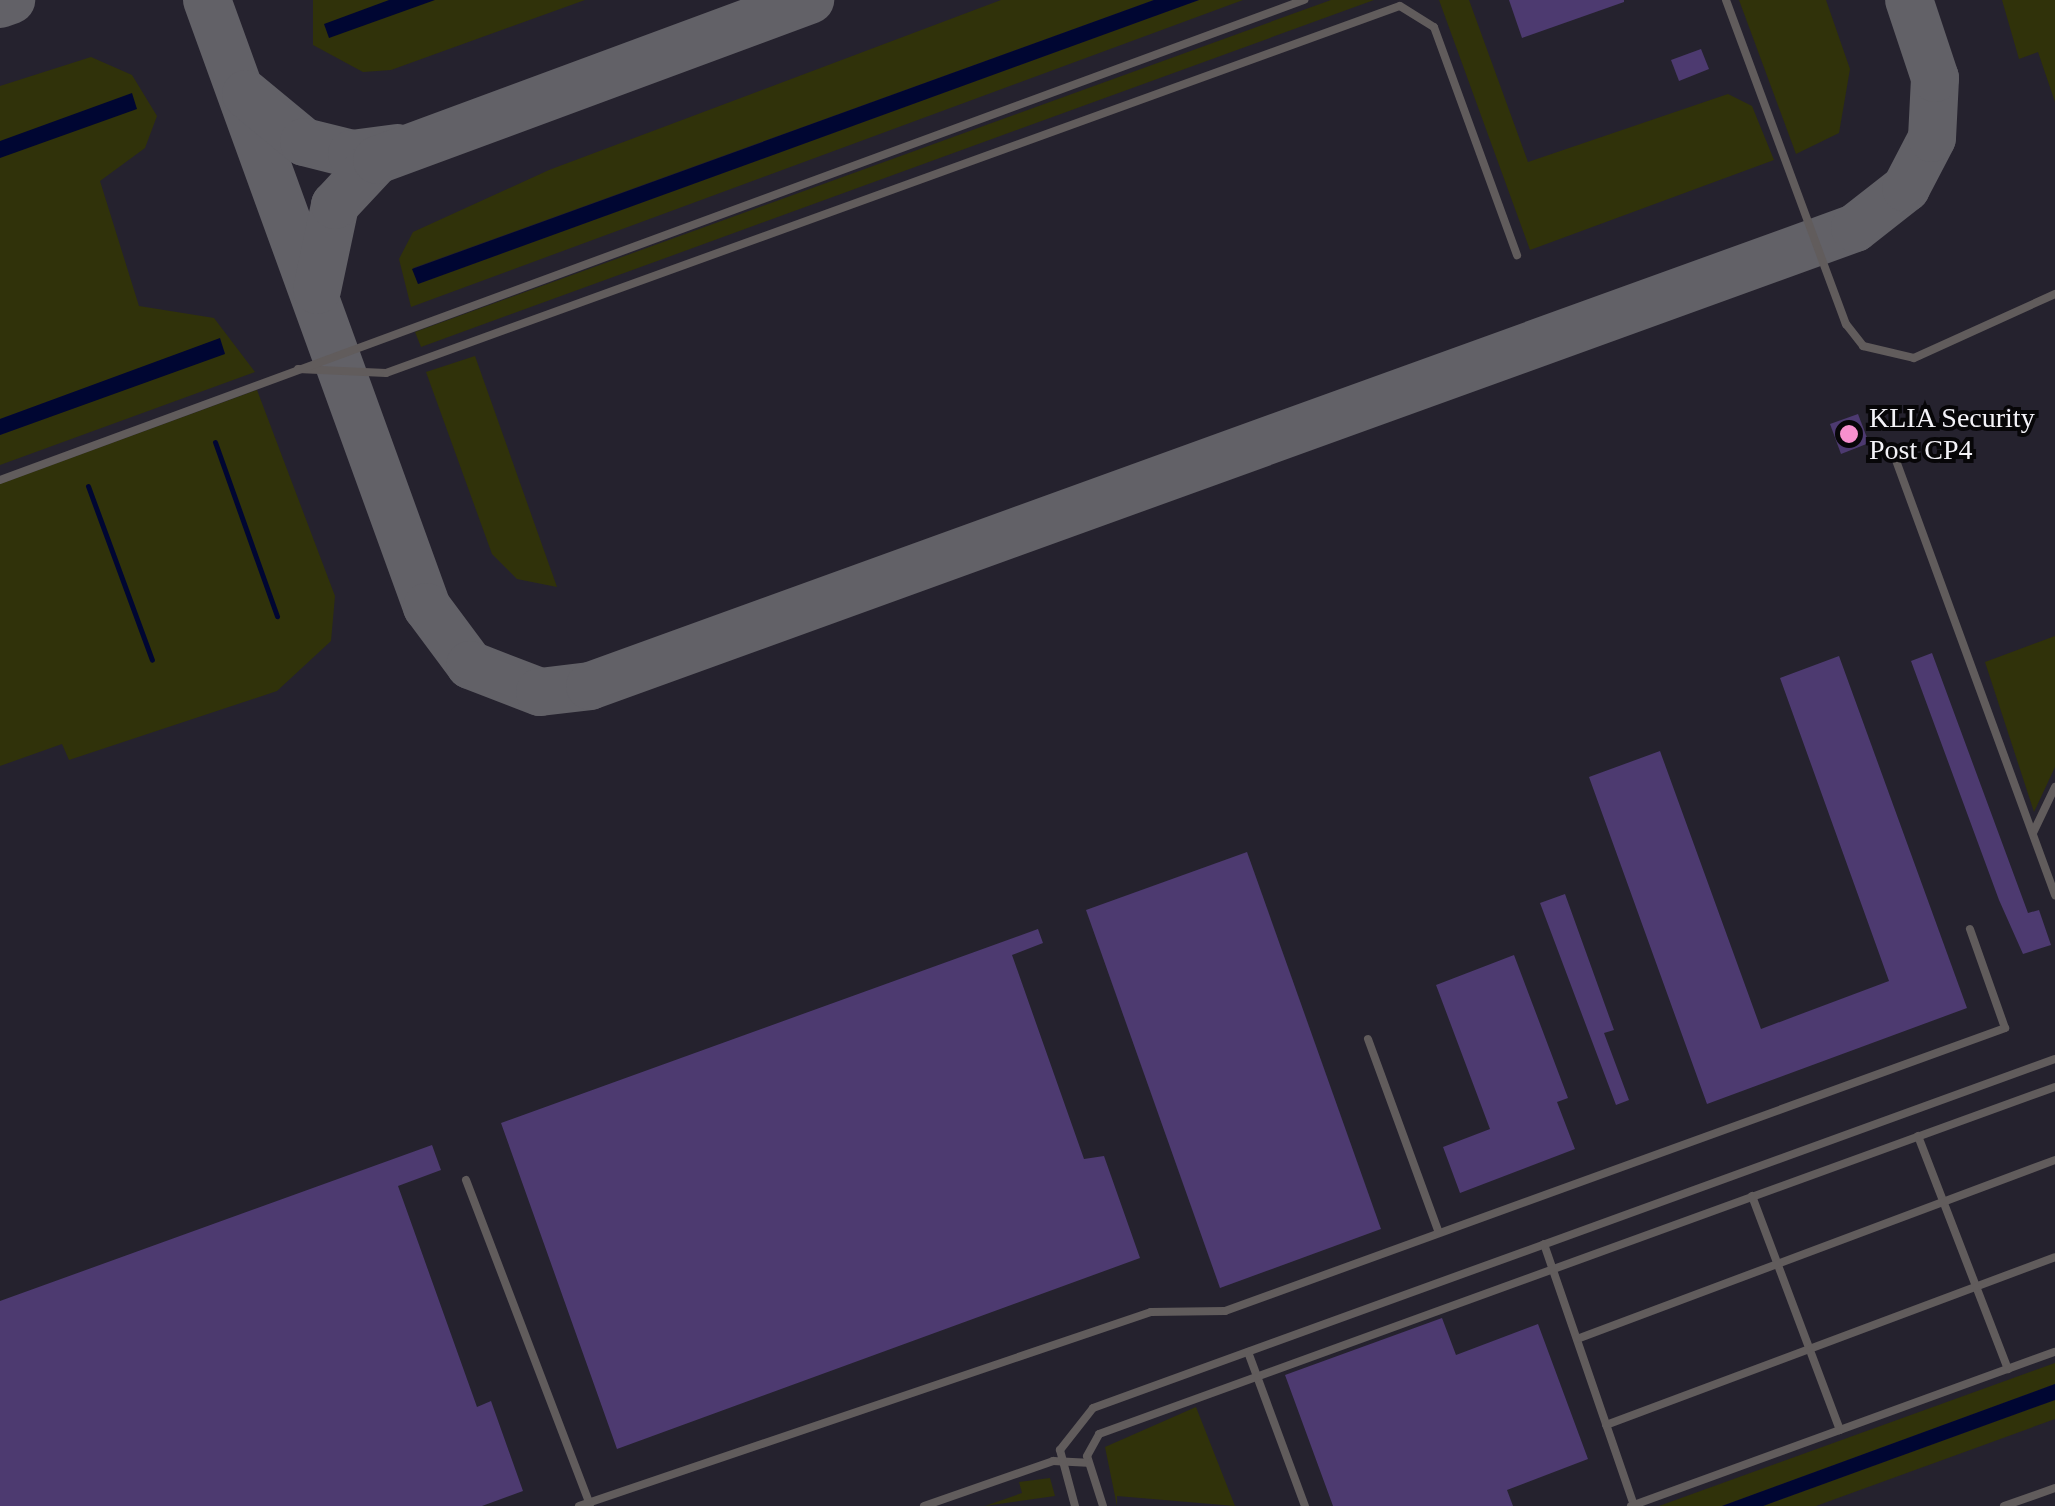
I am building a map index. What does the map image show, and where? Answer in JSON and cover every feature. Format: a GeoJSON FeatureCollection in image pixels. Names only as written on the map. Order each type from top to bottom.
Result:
{"type":"FeatureCollection","features":[{"type":"Feature","properties":{"kind":"lane"},"geometry":{"type":"LineString","coordinates":[[0,480],[1304,0]]}},
{"type":"Feature","properties":{"kind":"lane"},"geometry":{"type":"LineString","coordinates":[[1726,0],[1846,324],[1863,346],[1914,358],[2055,294]]}},
{"type":"Feature","properties":{"kind":"lane"},"geometry":{"type":"LineString","coordinates":[[298,369],[386,373],[1400,6],[1434,26],[1517,255]]}},
{"type":"Feature","properties":{"kind":"lane"},"geometry":{"type":"LineString","coordinates":[[1894,455],[2055,895]]}},
{"type":"Feature","properties":{"kind":"lane"},"geometry":{"type":"LineString","coordinates":[[2033,834],[2055,787]]}},
{"type":"Feature","properties":{"kind":"lane"},"geometry":{"type":"LineString","coordinates":[[579,1506],[1152,1312],[1225,1310],[2005,1028],[1970,929]]}},
{"type":"Feature","properties":{"kind":"lane"},"geometry":{"type":"LineString","coordinates":[[1368,1038],[1438,1230]]}},
{"type":"Feature","properties":{"kind":"lane"},"geometry":{"type":"LineString","coordinates":[[1075,1506],[1060,1461],[1064,1438],[1084,1413],[2055,1058]]}},
{"type":"Feature","properties":{"kind":"lane"},"geometry":{"type":"LineString","coordinates":[[1103,1506],[1087,1463],[1098,1434],[2055,1087]]}},
{"type":"Feature","properties":{"kind":"lane"},"geometry":{"type":"LineString","coordinates":[[1918,1136],[2008,1369]]}},
{"type":"Feature","properties":{"kind":"lane"},"geometry":{"type":"LineString","coordinates":[[1576,1339],[2055,1160]]}},
{"type":"Feature","properties":{"kind":"lane"},"geometry":{"type":"LineString","coordinates":[[466,1180],[590,1504]]}},
{"type":"Feature","properties":{"kind":"lane"},"geometry":{"type":"LineString","coordinates":[[1752,1196],[1840,1430]]}},
{"type":"Feature","properties":{"kind":"lane"},"geometry":{"type":"LineString","coordinates":[[1544,1244],[1632,1506],[2055,1352]]}},
{"type":"Feature","properties":{"kind":"lane"},"geometry":{"type":"LineString","coordinates":[[1606,1425],[2055,1256]]}},
{"type":"Feature","properties":{"kind":"lane"},"geometry":{"type":"LineString","coordinates":[[1248,1352],[1305,1506]]}},
{"type":"Feature","properties":{"kind":"lane"},"geometry":{"type":"LineString","coordinates":[[924,1506],[1060,1461],[1087,1463]]}},
{"type":"Feature","properties":{"kind":"lane"},"geometry":{"type":"LineString","coordinates":[[2004,1506],[2055,1488]]}},
{"type":"Feature","properties":{"kind":"shaded area"},"geometry":{"type":"Polygon","coordinates":[[[0,0],[2055,0],[2055,1506],[0,1506],[0,0]]]}},
{"type":"Feature","properties":{"kind":"shaded area"},"geometry":{"type":"Polygon","coordinates":[[[313,0],[585,0],[391,70],[363,72],[313,45],[313,0]]]}},
{"type":"Feature","properties":{"kind":"shaded area"},"geometry":{"type":"Polygon","coordinates":[[[1001,0],[1154,0],[413,268],[418,284],[1199,0],[1243,0],[411,307],[399,259],[413,232],[549,170],[1001,0]]]}},
{"type":"Feature","properties":{"kind":"shaded area"},"geometry":{"type":"Polygon","coordinates":[[[1331,0],[1374,0],[421,347],[415,332],[1331,0]]]}},
{"type":"Feature","properties":{"kind":"shaded area"},"geometry":{"type":"Polygon","coordinates":[[[1439,0],[1469,0],[1528,162],[1728,94],[1752,106],[1774,160],[1530,250],[1439,0]]]}},
{"type":"Feature","properties":{"kind":"shaded area"},"geometry":{"type":"Polygon","coordinates":[[[1739,0],[1826,0],[1850,69],[1839,133],[1796,154],[1739,0]]]}},
{"type":"Feature","properties":{"kind":"shaded area"},"geometry":{"type":"Polygon","coordinates":[[[2002,0],[2055,0],[2055,102],[2038,52],[2019,59],[2002,0]]]}},
{"type":"Feature","properties":{"kind":"shaded area"},"geometry":{"type":"Polygon","coordinates":[[[91,57],[132,75],[157,116],[145,148],[100,181],[139,306],[214,318],[255,372],[0,465],[0,435],[225,353],[219,339],[0,419],[0,86],[91,57]]]}},
{"type":"Feature","properties":{"kind":"shaded area"},"geometry":{"type":"Polygon","coordinates":[[[475,356],[557,587],[517,579],[492,554],[426,372],[475,356]]]}},
{"type":"Feature","properties":{"kind":"shaded area"},"geometry":{"type":"Polygon","coordinates":[[[257,390],[335,596],[331,641],[277,691],[69,760],[62,744],[0,766],[0,484],[257,390]]]}},
{"type":"Feature","properties":{"kind":"shaded area"},"geometry":{"type":"Polygon","coordinates":[[[2055,636],[2055,767],[2034,812],[1985,662],[2055,636]]]}},
{"type":"Feature","properties":{"kind":"shaded area"},"geometry":{"type":"Polygon","coordinates":[[[2055,1363],[2055,1384],[1722,1506],[1659,1506],[2055,1363]]]}},
{"type":"Feature","properties":{"kind":"shaded area"},"geometry":{"type":"Polygon","coordinates":[[[2055,1400],[2055,1419],[1816,1506],[1763,1506],[2055,1400]]]}},
{"type":"Feature","properties":{"kind":"shaded area"},"geometry":{"type":"Polygon","coordinates":[[[1196,1407],[1235,1506],[1117,1496],[1117,1506],[1105,1447],[1196,1407]]]}},
{"type":"Feature","properties":{"kind":"shaded area"},"geometry":{"type":"Polygon","coordinates":[[[1050,1478],[1055,1496],[985,1506],[1022,1493],[1019,1482],[1050,1478]]]}},
{"type":"Feature","properties":{"kind":"water"},"geometry":{"type":"Polygon","coordinates":[[[389,0],[435,0],[329,38],[324,24],[389,0]]]}},
{"type":"Feature","properties":{"kind":"water"},"geometry":{"type":"Polygon","coordinates":[[[1154,0],[1199,0],[418,284],[412,269],[1154,0]]]}},
{"type":"Feature","properties":{"kind":"water"},"geometry":{"type":"Polygon","coordinates":[[[132,93],[137,109],[0,158],[0,141],[132,93]]]}},
{"type":"Feature","properties":{"kind":"water"},"geometry":{"type":"Polygon","coordinates":[[[220,338],[225,354],[0,435],[0,419],[220,338]]]}},
{"type":"Feature","properties":{"kind":"water"},"geometry":{"type":"Polygon","coordinates":[[[2055,1384],[2055,1400],[1763,1506],[1722,1506],[2055,1384]]]}},
{"type":"Feature","properties":{"kind":"building"},"geometry":{"type":"Polygon","coordinates":[[[1509,0],[1624,0],[1624,2],[1522,38],[1509,0]]]}},
{"type":"Feature","properties":{"kind":"building"},"geometry":{"type":"Polygon","coordinates":[[[1701,49],[1709,69],[1679,81],[1671,60],[1701,49]]]}},
{"type":"Feature","properties":{"kind":"building","name":"KLIA Security Post CP4"},"geometry":{"type":"Polygon","coordinates":[[[1858,414],[1869,443],[1841,454],[1830,424],[1858,414]]]}},
{"type":"Feature","properties":{"kind":"building"},"geometry":{"type":"Polygon","coordinates":[[[1932,653],[2028,913],[2039,910],[2051,945],[2023,954],[1999,900],[1911,661],[1932,653]]]}},
{"type":"Feature","properties":{"kind":"building"},"geometry":{"type":"Polygon","coordinates":[[[1839,656],[1967,1008],[1707,1104],[1589,777],[1660,751],[1761,1029],[1889,981],[1780,678],[1839,656]]]}},
{"type":"Feature","properties":{"kind":"building"},"geometry":{"type":"Polygon","coordinates":[[[1247,852],[1381,1229],[1220,1288],[1086,910],[1247,852]]]}},
{"type":"Feature","properties":{"kind":"building"},"geometry":{"type":"Polygon","coordinates":[[[1565,894],[1614,1030],[1604,1033],[1629,1100],[1616,1105],[1540,903],[1565,894]]]}},
{"type":"Feature","properties":{"kind":"building"},"geometry":{"type":"Polygon","coordinates":[[[1038,929],[1043,943],[1012,955],[1084,1159],[1104,1156],[1140,1258],[617,1449],[501,1123],[1038,929]]]}},
{"type":"Feature","properties":{"kind":"building"},"geometry":{"type":"Polygon","coordinates":[[[1514,955],[1568,1098],[1557,1102],[1575,1149],[1460,1193],[1443,1147],[1490,1129],[1436,985],[1514,955]]]}},
{"type":"Feature","properties":{"kind":"building"},"geometry":{"type":"Polygon","coordinates":[[[432,1145],[441,1170],[398,1186],[477,1407],[491,1401],[523,1491],[482,1506],[0,1506],[0,1301],[432,1145]]]}},
{"type":"Feature","properties":{"kind":"building"},"geometry":{"type":"Polygon","coordinates":[[[1442,1318],[1456,1355],[1538,1324],[1588,1459],[1507,1490],[1513,1506],[1333,1506],[1285,1375],[1442,1318]]]}},
{"type":"Feature","properties":{"kind":"waterway"},"geometry":{"type":"LineString","coordinates":[[215,442],[277,616]]}},
{"type":"Feature","properties":{"kind":"waterway"},"geometry":{"type":"LineString","coordinates":[[88,486],[152,660]]}},
{"type":"Feature","properties":{"kind":"taxiway"},"geometry":{"type":"LineString","coordinates":[[0,4],[11,0]]}},
{"type":"Feature","properties":{"kind":"taxiway"},"geometry":{"type":"LineString","coordinates":[[207,0],[427,607],[470,665],[540,692],[590,686],[1855,228],[1906,188],[1932,138],[1935,78],[1909,0]]}},
{"type":"Feature","properties":{"kind":"taxiway"},"geometry":{"type":"LineString","coordinates":[[317,290],[335,205],[377,160],[810,0]]}},
{"type":"Feature","properties":{"kind":"taxiway"},"geometry":{"type":"LineString","coordinates":[[246,94],[304,142],[352,154],[398,148]]}},
{"type":"Feature","properties":{"kind":"place","name":"KLIA Security Post CP4"},"geometry":{"type":"Point","coordinates":[1849,434]}}]}
